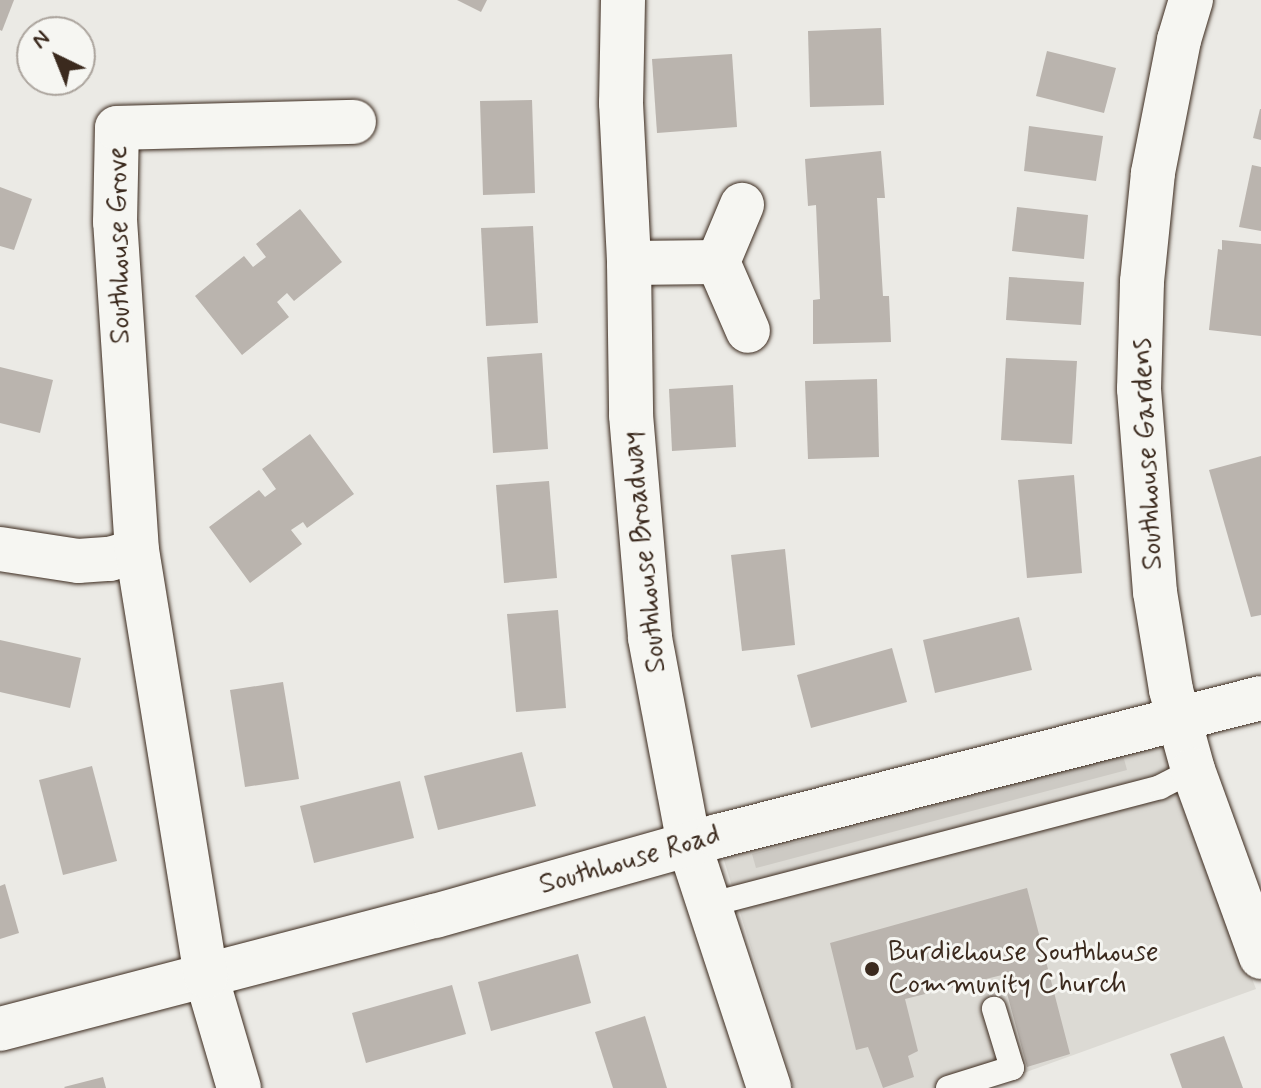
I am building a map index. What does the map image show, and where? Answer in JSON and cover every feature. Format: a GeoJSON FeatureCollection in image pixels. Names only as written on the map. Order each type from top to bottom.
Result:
{"type":"FeatureCollection","features":[{"type":"Feature","properties":{"kind":"street","name":"Southhouse Broadway"},"geometry":{"type":"LineString","coordinates":[[623,0],[621,103],[629,263],[631,415],[650,638],[689,844],[769,1088]]}},
{"type":"Feature","properties":{"kind":"street","name":"Southhouse Gardens"},"geometry":{"type":"LineString","coordinates":[[1191,0],[1179,40],[1153,173],[1142,282],[1139,389],[1155,592],[1179,718],[1193,770],[1261,957]]}},
{"type":"Feature","properties":{"kind":"street","name":"Southhouse Grove"},"geometry":{"type":"LineString","coordinates":[[239,1088],[206,976],[137,551],[115,222],[117,128],[354,122]]}},
{"type":"Feature","properties":{"kind":"street"},"geometry":{"type":"LineString","coordinates":[[742,205],[718,262],[748,331]]}},
{"type":"Feature","properties":{"kind":"street"},"geometry":{"type":"LineString","coordinates":[[629,263],[718,262]]}},
{"type":"Feature","properties":{"kind":"street"},"geometry":{"type":"LineString","coordinates":[[0,549],[78,561],[110,559],[137,551]]}},
{"type":"Feature","properties":{"kind":"street","name":"Southhouse Road"},"geometry":{"type":"LineString","coordinates":[[0,1029],[689,844],[1261,698]]}},
{"type":"Feature","properties":{"kind":"lane"},"geometry":{"type":"LineString","coordinates":[[708,905],[1160,787],[1193,770]]}},
{"type":"Feature","properties":{"kind":"lane"},"geometry":{"type":"LineString","coordinates":[[948,1088],[1012,1068],[994,1009]]}},
{"type":"Feature","properties":{"kind":"shaded area"},"geometry":{"type":"Polygon","coordinates":[[[1160,736],[1256,989],[982,1088],[794,1088],[723,857],[1160,736]]]}},
{"type":"Feature","properties":{"kind":"shaded area"},"geometry":{"type":"Polygon","coordinates":[[[1123,755],[1127,770],[756,868],[752,854],[1123,755]]]}},
{"type":"Feature","properties":{"kind":"building"},"geometry":{"type":"Polygon","coordinates":[[[0,0],[14,0],[2,31],[0,30],[0,0]]]}},
{"type":"Feature","properties":{"kind":"building"},"geometry":{"type":"Polygon","coordinates":[[[457,0],[487,0],[481,12],[457,0]]]}},
{"type":"Feature","properties":{"kind":"building"},"geometry":{"type":"Polygon","coordinates":[[[881,28],[884,105],[810,107],[808,31],[881,28]]]}},
{"type":"Feature","properties":{"kind":"building"},"geometry":{"type":"Polygon","coordinates":[[[1047,51],[1116,68],[1104,113],[1036,96],[1047,51]]]}},
{"type":"Feature","properties":{"kind":"building"},"geometry":{"type":"Polygon","coordinates":[[[732,54],[737,127],[657,133],[652,59],[732,54]]]}},
{"type":"Feature","properties":{"kind":"building"},"geometry":{"type":"Polygon","coordinates":[[[532,100],[535,193],[483,195],[480,101],[532,100]]]}},
{"type":"Feature","properties":{"kind":"building"},"geometry":{"type":"Polygon","coordinates":[[[1261,109],[1261,140],[1253,138],[1261,109]]]}},
{"type":"Feature","properties":{"kind":"building"},"geometry":{"type":"Polygon","coordinates":[[[1029,126],[1103,136],[1096,181],[1024,171],[1029,126]]]}},
{"type":"Feature","properties":{"kind":"building"},"geometry":{"type":"Polygon","coordinates":[[[881,151],[885,198],[877,198],[883,296],[889,296],[891,342],[813,344],[813,300],[820,299],[816,205],[808,206],[805,159],[881,151]]]}},
{"type":"Feature","properties":{"kind":"building"},"geometry":{"type":"Polygon","coordinates":[[[1252,165],[1261,167],[1261,231],[1239,227],[1252,165]]]}},
{"type":"Feature","properties":{"kind":"building"},"geometry":{"type":"Polygon","coordinates":[[[0,187],[32,199],[14,250],[0,246],[0,187]]]}},
{"type":"Feature","properties":{"kind":"building"},"geometry":{"type":"Polygon","coordinates":[[[1017,207],[1088,215],[1084,259],[1012,251],[1017,207]]]}},
{"type":"Feature","properties":{"kind":"building"},"geometry":{"type":"Polygon","coordinates":[[[300,209],[342,262],[294,301],[287,293],[277,302],[289,317],[242,355],[195,296],[244,256],[253,267],[266,257],[256,244],[300,209]]]}},
{"type":"Feature","properties":{"kind":"building"},"geometry":{"type":"Polygon","coordinates":[[[533,226],[538,323],[486,326],[481,228],[533,226]]]}},
{"type":"Feature","properties":{"kind":"building"},"geometry":{"type":"Polygon","coordinates":[[[1222,240],[1261,244],[1261,336],[1209,330],[1218,249],[1222,250],[1222,240]]]}},
{"type":"Feature","properties":{"kind":"building"},"geometry":{"type":"Polygon","coordinates":[[[1009,277],[1084,282],[1081,325],[1006,320],[1009,277]]]}},
{"type":"Feature","properties":{"kind":"building"},"geometry":{"type":"Polygon","coordinates":[[[542,353],[548,449],[493,453],[487,357],[542,353]]]}},
{"type":"Feature","properties":{"kind":"building"},"geometry":{"type":"Polygon","coordinates":[[[1006,358],[1077,361],[1072,444],[1001,440],[1006,358]]]}},
{"type":"Feature","properties":{"kind":"building"},"geometry":{"type":"Polygon","coordinates":[[[0,367],[53,380],[40,433],[0,423],[0,367]]]}},
{"type":"Feature","properties":{"kind":"building"},"geometry":{"type":"Polygon","coordinates":[[[877,379],[879,457],[808,459],[805,381],[877,379]]]}},
{"type":"Feature","properties":{"kind":"building"},"geometry":{"type":"Polygon","coordinates":[[[733,385],[736,447],[672,451],[669,389],[733,385]]]}},
{"type":"Feature","properties":{"kind":"building"},"geometry":{"type":"Polygon","coordinates":[[[310,434],[354,494],[307,528],[303,522],[291,530],[302,544],[250,583],[209,527],[259,490],[265,497],[276,489],[262,469],[310,434]]]}},
{"type":"Feature","properties":{"kind":"building"},"geometry":{"type":"Polygon","coordinates":[[[1261,456],[1261,615],[1251,617],[1209,470],[1261,456]]]}},
{"type":"Feature","properties":{"kind":"building"},"geometry":{"type":"Polygon","coordinates":[[[1074,475],[1082,573],[1027,578],[1018,480],[1074,475]]]}},
{"type":"Feature","properties":{"kind":"building"},"geometry":{"type":"Polygon","coordinates":[[[549,481],[557,578],[504,583],[496,485],[549,481]]]}},
{"type":"Feature","properties":{"kind":"building"},"geometry":{"type":"Polygon","coordinates":[[[785,549],[795,645],[742,651],[731,555],[785,549]]]}},
{"type":"Feature","properties":{"kind":"building"},"geometry":{"type":"Polygon","coordinates":[[[558,610],[566,708],[516,712],[507,614],[558,610]]]}},
{"type":"Feature","properties":{"kind":"building"},"geometry":{"type":"Polygon","coordinates":[[[1019,617],[1032,670],[935,693],[923,640],[1019,617]]]}},
{"type":"Feature","properties":{"kind":"building"},"geometry":{"type":"Polygon","coordinates":[[[0,640],[81,658],[70,708],[0,692],[0,640]]]}},
{"type":"Feature","properties":{"kind":"building"},"geometry":{"type":"Polygon","coordinates":[[[892,648],[907,702],[811,728],[797,675],[892,648]]]}},
{"type":"Feature","properties":{"kind":"building"},"geometry":{"type":"Polygon","coordinates":[[[283,682],[299,779],[245,787],[230,690],[283,682]]]}},
{"type":"Feature","properties":{"kind":"building"},"geometry":{"type":"Polygon","coordinates":[[[522,752],[536,806],[438,830],[424,776],[522,752]]]}},
{"type":"Feature","properties":{"kind":"building"},"geometry":{"type":"Polygon","coordinates":[[[92,766],[117,861],[63,875],[39,780],[92,766]]]}},
{"type":"Feature","properties":{"kind":"building"},"geometry":{"type":"Polygon","coordinates":[[[400,781],[414,838],[314,863],[300,806],[400,781]]]}},
{"type":"Feature","properties":{"kind":"building"},"geometry":{"type":"Polygon","coordinates":[[[5,884],[19,933],[0,939],[0,886],[5,884]]]}},
{"type":"Feature","properties":{"kind":"building"},"geometry":{"type":"Polygon","coordinates":[[[1027,888],[1070,1054],[1027,1067],[1002,975],[905,999],[918,1051],[908,1056],[914,1077],[883,1088],[868,1047],[856,1050],[830,943],[1027,888]]]}},
{"type":"Feature","properties":{"kind":"building"},"geometry":{"type":"Polygon","coordinates":[[[578,954],[591,1003],[491,1031],[478,982],[578,954]]]}},
{"type":"Feature","properties":{"kind":"building"},"geometry":{"type":"Polygon","coordinates":[[[452,985],[466,1034],[366,1063],[352,1013],[452,985]]]}},
{"type":"Feature","properties":{"kind":"building"},"geometry":{"type":"Polygon","coordinates":[[[645,1016],[667,1088],[613,1088],[595,1032],[645,1016]]]}},
{"type":"Feature","properties":{"kind":"building"},"geometry":{"type":"Polygon","coordinates":[[[1224,1036],[1243,1088],[1182,1088],[1170,1054],[1224,1036]]]}},
{"type":"Feature","properties":{"kind":"building"},"geometry":{"type":"Polygon","coordinates":[[[103,1077],[106,1088],[64,1087],[103,1077]]]}},
{"type":"Feature","properties":{"kind":"place","name":"Burdiehouse Southhouse Community Church"},"geometry":{"type":"Point","coordinates":[872,969]}}]}
